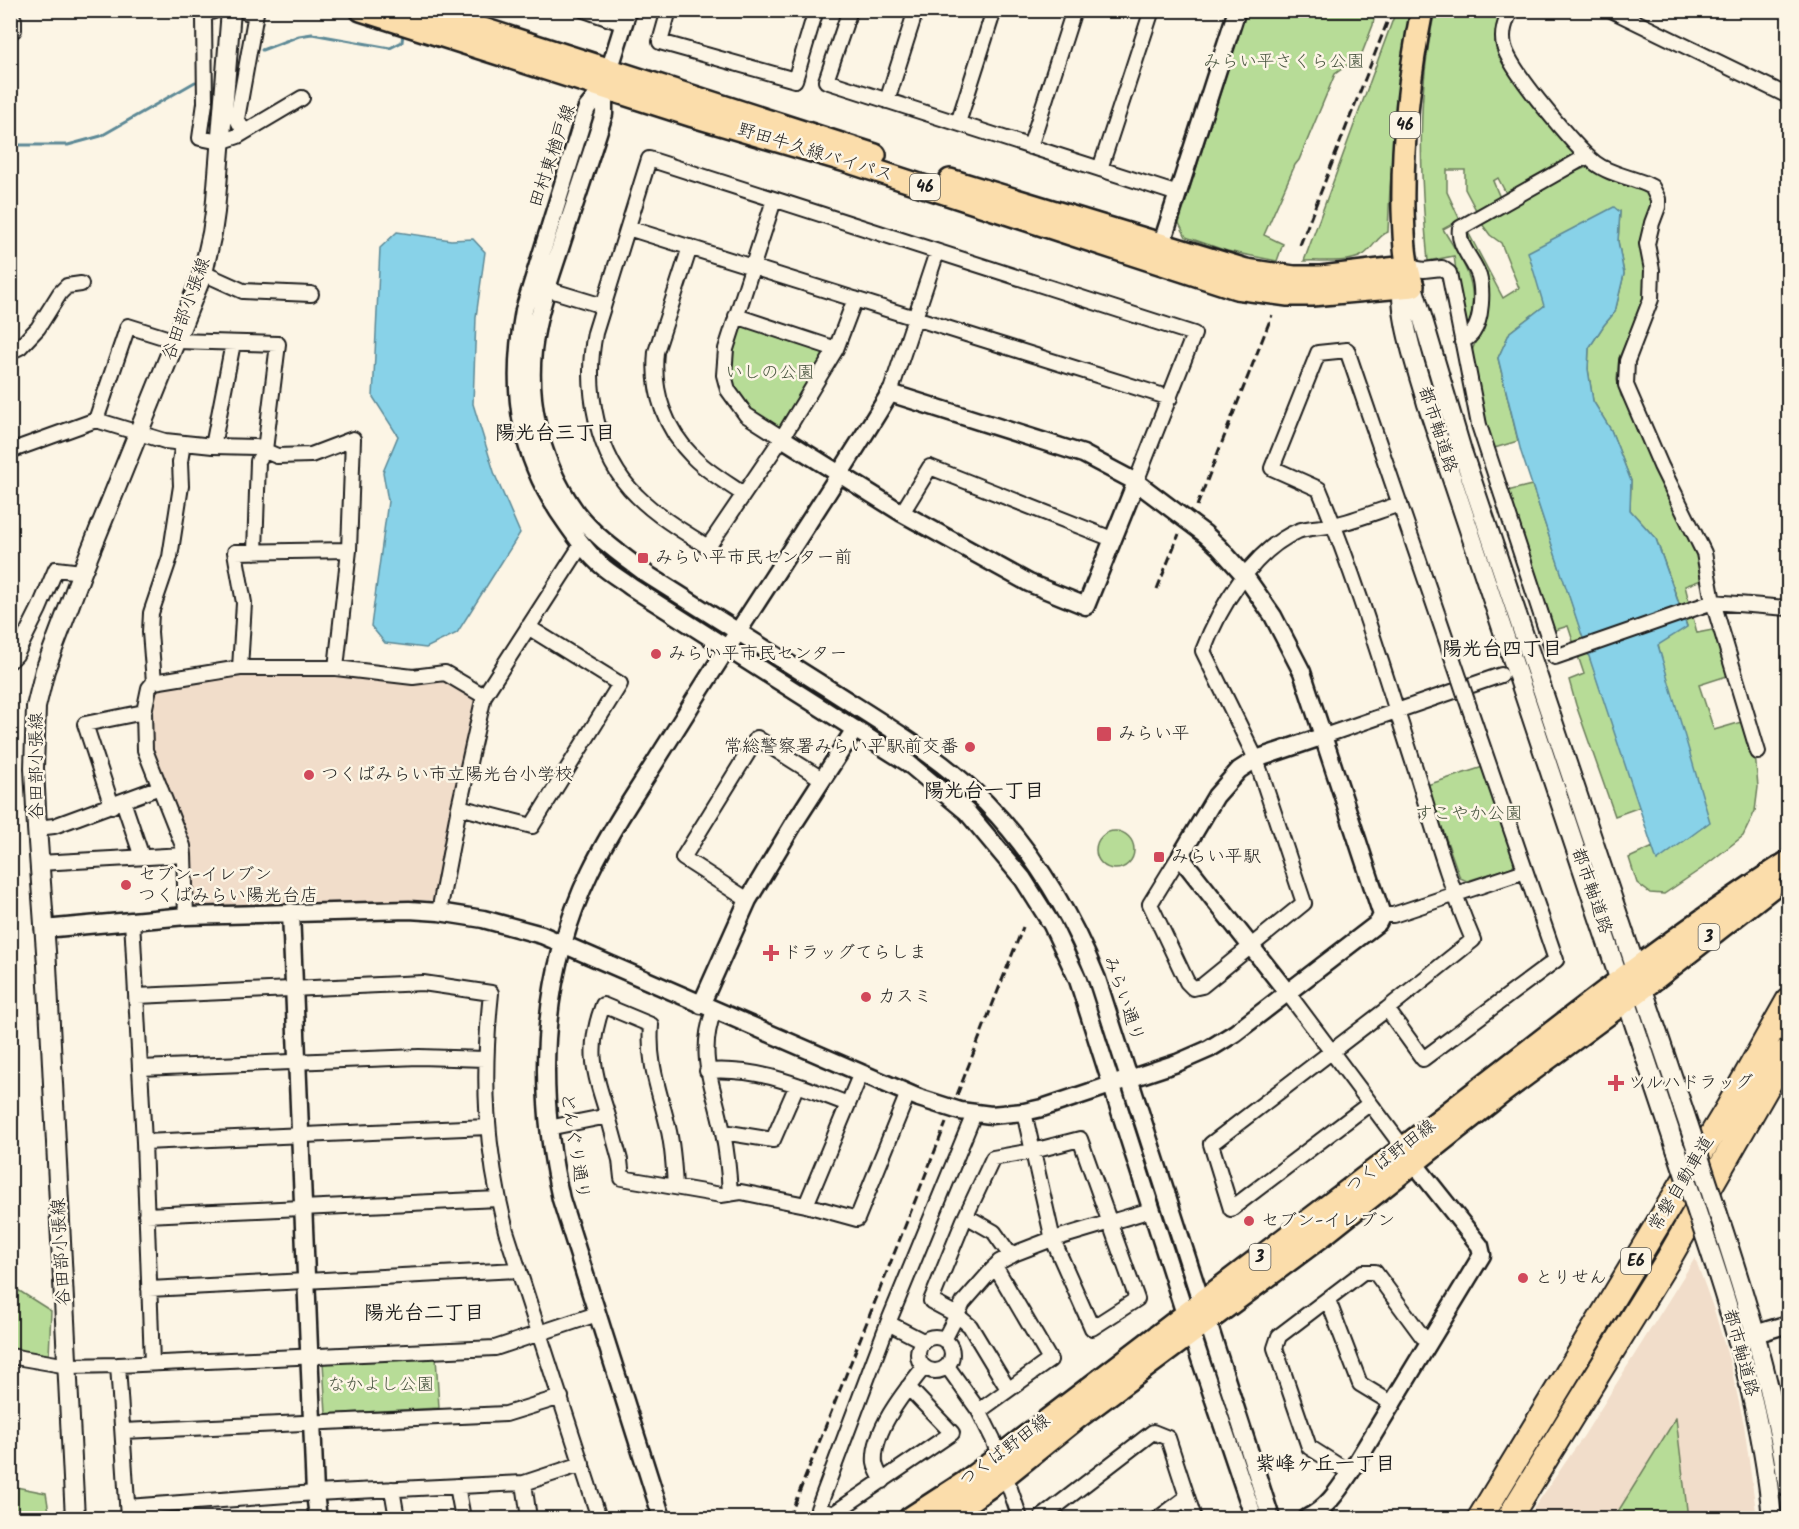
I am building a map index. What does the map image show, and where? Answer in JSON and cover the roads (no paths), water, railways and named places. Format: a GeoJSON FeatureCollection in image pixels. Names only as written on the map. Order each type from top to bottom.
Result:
{"type":"FeatureCollection","features":[{"type":"Feature","properties":{"kind":"highway","name":"常磐自動車道"},"geometry":{"type":"LineString","coordinates":[[1480,1518],[1728,1108],[1788,1001]]}},
{"type":"Feature","properties":{"kind":"highway","name":"常磐自動車道"},"geometry":{"type":"LineString","coordinates":[[1509,1518],[1669,1258],[1788,1050]]}},
{"type":"Feature","properties":{"kind":"main road","name":"野田牛久線バイパス"},"geometry":{"type":"LineString","coordinates":[[362,10],[398,22],[428,18],[879,172],[1159,254],[1294,277],[1406,280]]}},
{"type":"Feature","properties":{"kind":"main road","name":"都市軸道路"},"geometry":{"type":"LineString","coordinates":[[1422,10],[1411,67],[1405,132],[1403,183],[1406,280],[1632,985],[1676,1149],[1738,1339],[1758,1421],[1772,1518]]}},
{"type":"Feature","properties":{"kind":"main road","name":"谷田部小張線"},"geometry":{"type":"LineString","coordinates":[[75,1518],[34,768],[36,707],[45,670],[82,573],[203,273],[212,233],[220,142],[238,11]]}},
{"type":"Feature","properties":{"kind":"main road","name":"つくば野田線"},"geometry":{"type":"LineString","coordinates":[[945,1518],[1003,1466],[1077,1418],[1196,1317],[1409,1156],[1504,1091],[1729,901],[1788,862]]}},
{"type":"Feature","properties":{"kind":"main road","name":"つくば野田線"},"geometry":{"type":"LineString","coordinates":[[1632,985],[1769,889],[1788,870]]}},
{"type":"Feature","properties":{"kind":"main road","name":"都市軸道路"},"geometry":{"type":"LineString","coordinates":[[1632,985],[1689,1126],[1756,1334],[1776,1414],[1788,1488]]}},
{"type":"Feature","properties":{"kind":"main road","name":"つくば野田線"},"geometry":{"type":"LineString","coordinates":[[910,1518],[964,1483],[1003,1466]]}},
{"type":"Feature","properties":{"kind":"street"},"geometry":{"type":"LineString","coordinates":[[584,10],[626,17],[606,78]]}},
{"type":"Feature","properties":{"kind":"street"},"geometry":{"type":"LineString","coordinates":[[669,10],[660,42],[795,80],[815,13],[801,10]]}},
{"type":"Feature","properties":{"kind":"street"},"geometry":{"type":"LineString","coordinates":[[850,10],[826,81],[1178,194]]}},
{"type":"Feature","properties":{"kind":"street"},"geometry":{"type":"LineString","coordinates":[[887,101],[916,10]]}},
{"type":"Feature","properties":{"kind":"street"},"geometry":{"type":"LineString","coordinates":[[958,123],[994,10]]}},
{"type":"Feature","properties":{"kind":"street"},"geometry":{"type":"LineString","coordinates":[[1030,147],[1074,10]]}},
{"type":"Feature","properties":{"kind":"street"},"geometry":{"type":"LineString","coordinates":[[1100,169],[1152,10]]}},
{"type":"Feature","properties":{"kind":"street"},"geometry":{"type":"LineString","coordinates":[[1159,254],[1237,10]]}},
{"type":"Feature","properties":{"kind":"street"},"geometry":{"type":"LineString","coordinates":[[1511,10],[1504,24],[1503,36],[1508,59],[1553,118],[1596,164],[1646,184],[1652,188],[1659,199],[1647,244],[1652,270],[1651,298],[1627,362],[1626,385],[1661,466],[1704,553],[1710,603],[1758,752]]}},
{"type":"Feature","properties":{"kind":"street"},"geometry":{"type":"LineString","coordinates":[[1611,10],[1788,96]]}},
{"type":"Feature","properties":{"kind":"street"},"geometry":{"type":"LineString","coordinates":[[214,11],[208,13],[204,18],[205,103],[200,138],[220,142],[244,132],[302,98]]}},
{"type":"Feature","properties":{"kind":"street"},"geometry":{"type":"LineString","coordinates":[[238,11],[256,13],[237,119],[244,132]]}},
{"type":"Feature","properties":{"kind":"street"},"geometry":{"type":"LineString","coordinates":[[10,12],[14,20],[14,30]]}},
{"type":"Feature","properties":{"kind":"street","name":"田村東楢戸線"},"geometry":{"type":"LineString","coordinates":[[606,78],[604,114],[536,327],[532,390],[541,439],[551,468],[562,489],[577,513],[598,536],[648,575],[738,632]]}},
{"type":"Feature","properties":{"kind":"street","name":"田村東楢戸線"},"geometry":{"type":"LineString","coordinates":[[606,78],[587,108],[524,310],[517,363],[518,411],[536,472],[551,503],[582,544],[602,566],[631,587],[727,648]]}},
{"type":"Feature","properties":{"kind":"street"},"geometry":{"type":"LineString","coordinates":[[1462,342],[1474,332],[1481,311],[1479,277],[1459,235],[1460,228],[1587,156]]}},
{"type":"Feature","properties":{"kind":"street"},"geometry":{"type":"LineString","coordinates":[[774,200],[724,360],[724,375],[728,390],[746,415],[782,438],[840,475],[902,513],[1029,584],[1086,606],[1194,334],[649,159],[603,306],[590,357],[591,390],[597,421],[607,449],[636,495],[666,520],[708,547],[782,438],[836,349],[855,299]]}},
{"type":"Feature","properties":{"kind":"street"},"geometry":{"type":"LineString","coordinates":[[628,228],[1170,398]]}},
{"type":"Feature","properties":{"kind":"street"},"geometry":{"type":"LineString","coordinates":[[690,247],[656,352],[657,395],[666,420],[677,440],[695,460],[743,494]]}},
{"type":"Feature","properties":{"kind":"street"},"geometry":{"type":"LineString","coordinates":[[44,929],[186,916],[409,910],[439,912],[506,924],[542,935],[908,1093],[936,1104],[974,1114],[1024,1112],[1111,1085],[1209,1049],[1235,1033],[1378,923],[1382,915],[1302,672],[1273,616],[1245,576],[1205,534],[1136,482],[1083,454],[890,393],[937,252]]}},
{"type":"Feature","properties":{"kind":"street"},"geometry":{"type":"LineString","coordinates":[[1406,280],[1424,270],[1442,268],[1449,273],[1479,426],[1555,657],[1710,603],[1788,608]]}},
{"type":"Feature","properties":{"kind":"street"},"geometry":{"type":"LineString","coordinates":[[203,273],[243,291],[311,294]]}},
{"type":"Feature","properties":{"kind":"street"},"geometry":{"type":"LineString","coordinates":[[10,352],[20,347],[38,327],[67,286],[81,284]]}},
{"type":"Feature","properties":{"kind":"street"},"geometry":{"type":"LineString","coordinates":[[547,289],[603,306]]}},
{"type":"Feature","properties":{"kind":"street"},"geometry":{"type":"LineString","coordinates":[[736,316],[836,349]]}},
{"type":"Feature","properties":{"kind":"street"},"geometry":{"type":"LineString","coordinates":[[96,420],[128,326],[176,341],[278,344],[265,450],[258,461],[255,552]]}},
{"type":"Feature","properties":{"kind":"street"},"geometry":{"type":"LineString","coordinates":[[213,446],[233,343]]}},
{"type":"Feature","properties":{"kind":"street"},"geometry":{"type":"LineString","coordinates":[[1370,1104],[1231,1209],[1211,1143],[1388,1009],[1473,940],[1454,896],[1397,711],[1334,525],[1319,489],[1272,468],[1318,353],[1347,350],[1556,960],[1423,1059],[1388,1009]]}},
{"type":"Feature","properties":{"kind":"street","name":"どんぐり通り"},"geometry":{"type":"LineString","coordinates":[[663,1518],[561,1199],[548,1128],[545,1072],[547,1031],[554,983],[563,945],[590,872],[611,833],[890,393]]}},
{"type":"Feature","properties":{"kind":"street"},"geometry":{"type":"LineString","coordinates":[[10,451],[96,420],[165,441],[213,446],[256,447],[277,456],[311,455],[353,439],[349,550],[336,668]]}},
{"type":"Feature","properties":{"kind":"street"},"geometry":{"type":"LineString","coordinates":[[154,682],[150,632],[151,613],[170,557],[181,486],[180,462],[183,443]]}},
{"type":"Feature","properties":{"kind":"street"},"geometry":{"type":"LineString","coordinates":[[902,513],[930,467],[1112,539]]}},
{"type":"Feature","properties":{"kind":"street"},"geometry":{"type":"LineString","coordinates":[[1400,504],[1334,525],[1300,530],[1276,543],[1245,576],[1224,604],[1212,628],[1203,651],[1256,759],[1304,903],[1202,986],[1193,988],[1187,982],[1150,904],[1181,857],[1183,849],[1216,796],[1239,770],[1256,759],[1502,675]]}},
{"type":"Feature","properties":{"kind":"street"},"geometry":{"type":"LineString","coordinates":[[439,912],[459,807],[484,696],[582,544]]}},
{"type":"Feature","properties":{"kind":"street"},"geometry":{"type":"LineString","coordinates":[[240,668],[244,603],[235,552],[349,550]]}},
{"type":"Feature","properties":{"kind":"street"},"geometry":{"type":"LineString","coordinates":[[10,661],[16,655],[56,569],[82,573]]}},
{"type":"Feature","properties":{"kind":"street"},"geometry":{"type":"LineString","coordinates":[[459,807],[532,826],[620,684],[528,627]]}},
{"type":"Feature","properties":{"kind":"street","name":"みらい通り"},"geometry":{"type":"LineString","coordinates":[[738,632],[916,745],[964,782],[1002,820],[1056,893],[1077,931],[1097,979],[1130,1079],[1254,1518]]}},
{"type":"Feature","properties":{"kind":"street","name":"みらい通り"},"geometry":{"type":"LineString","coordinates":[[727,648],[908,763],[955,801],[980,825],[1023,879],[1052,925],[1078,980],[1151,1210],[1196,1317],[1271,1518]]}},
{"type":"Feature","properties":{"kind":"street"},"geometry":{"type":"LineString","coordinates":[[186,916],[183,846],[145,750],[144,712],[149,688],[154,682],[240,668],[336,668],[412,677],[445,673],[484,696]]}},
{"type":"Feature","properties":{"kind":"street"},"geometry":{"type":"LineString","coordinates":[[142,857],[117,804],[86,724],[144,712]]}},
{"type":"Feature","properties":{"kind":"street"},"geometry":{"type":"LineString","coordinates":[[730,1194],[723,1132],[705,1056],[708,1007],[748,900],[855,729]]}},
{"type":"Feature","properties":{"kind":"street"},"geometry":{"type":"LineString","coordinates":[[748,900],[684,858],[757,738],[822,779]]}},
{"type":"Feature","properties":{"kind":"street"},"geometry":{"type":"LineString","coordinates":[[37,828],[54,826],[160,787]]}},
{"type":"Feature","properties":{"kind":"street"},"geometry":{"type":"LineString","coordinates":[[39,863],[184,855]]}},
{"type":"Feature","properties":{"kind":"street"},"geometry":{"type":"LineString","coordinates":[[1181,857],[1480,1246],[1482,1255],[1350,1473],[1333,1498],[1316,1514],[1307,1518]]}},
{"type":"Feature","properties":{"kind":"street"},"geometry":{"type":"LineString","coordinates":[[1382,915],[1392,915],[1454,896],[1524,871]]}},
{"type":"Feature","properties":{"kind":"street"},"geometry":{"type":"LineString","coordinates":[[291,912],[315,1493],[318,1518]]}},
{"type":"Feature","properties":{"kind":"street"},"geometry":{"type":"LineString","coordinates":[[132,920],[144,1142],[152,1363]]}},
{"type":"Feature","properties":{"kind":"street"},"geometry":{"type":"LineString","coordinates":[[137,996],[423,983],[491,993],[485,1059],[487,1127],[498,1199],[599,1518]]}},
{"type":"Feature","properties":{"kind":"street"},"geometry":{"type":"LineString","coordinates":[[675,1187],[668,1126],[650,1060],[651,1025],[603,1005],[596,1026],[593,1059],[620,1160],[622,1178],[722,1195],[741,1192],[806,1205],[857,1219],[908,1093]]}},
{"type":"Feature","properties":{"kind":"street"},"geometry":{"type":"LineString","coordinates":[[140,1068],[297,1061],[485,1059]]}},
{"type":"Feature","properties":{"kind":"street"},"geometry":{"type":"LineString","coordinates":[[707,1071],[744,1071],[774,1076],[848,1104]]}},
{"type":"Feature","properties":{"kind":"street"},"geometry":{"type":"LineString","coordinates":[[806,1205],[861,1073]]}},
{"type":"Feature","properties":{"kind":"street"},"geometry":{"type":"LineString","coordinates":[[723,1132],[773,1140],[797,1084]]}},
{"type":"Feature","properties":{"kind":"street"},"geometry":{"type":"LineString","coordinates":[[1008,1389],[970,1326],[957,1315],[931,1301],[993,1158],[1033,1151],[1080,1139],[1108,1223],[1137,1299],[1092,1328],[1053,1240],[1033,1151],[1024,1112]]}},
{"type":"Feature","properties":{"kind":"street"},"geometry":{"type":"LineString","coordinates":[[908,1387],[952,1433],[832,1514],[818,1509],[888,1323],[974,1114]]}},
{"type":"Feature","properties":{"kind":"street"},"geometry":{"type":"LineString","coordinates":[[548,1128],[608,1116]]}},
{"type":"Feature","properties":{"kind":"street"},"geometry":{"type":"LineString","coordinates":[[144,1142],[487,1127]]}},
{"type":"Feature","properties":{"kind":"street"},"geometry":{"type":"LineString","coordinates":[[146,1215],[498,1199]]}},
{"type":"Feature","properties":{"kind":"street"},"geometry":{"type":"LineString","coordinates":[[944,1340],[963,1303],[995,1266],[1011,1256],[1053,1240],[1151,1210]]}},
{"type":"Feature","properties":{"kind":"street"},"geometry":{"type":"LineString","coordinates":[[966,1216],[994,1232],[1011,1256]]}},
{"type":"Feature","properties":{"kind":"street"},"geometry":{"type":"LineString","coordinates":[[979,1411],[1050,1360],[995,1266]]}},
{"type":"Feature","properties":{"kind":"street"},"geometry":{"type":"LineString","coordinates":[[149,1288],[519,1270]]}},
{"type":"Feature","properties":{"kind":"street"},"geometry":{"type":"LineString","coordinates":[[1350,1473],[1308,1447],[1275,1348],[1279,1336],[1363,1272],[1375,1272],[1422,1336],[1431,1339]]}},
{"type":"Feature","properties":{"kind":"street"},"geometry":{"type":"LineString","coordinates":[[1328,1300],[1360,1384],[1393,1404]]}},
{"type":"Feature","properties":{"kind":"street"},"geometry":{"type":"LineString","coordinates":[[10,1356],[68,1366],[495,1348],[597,1314]]}},
{"type":"Feature","properties":{"kind":"street"},"geometry":{"type":"LineString","coordinates":[[888,1323],[923,1341]]}},
{"type":"Feature","properties":{"kind":"street"},"geometry":{"type":"LineString","coordinates":[[1738,1339],[1788,1324]]}},
{"type":"Feature","properties":{"kind":"street"},"geometry":{"type":"LineString","coordinates":[[933,1336],[944,1340],[951,1349],[951,1361],[947,1366],[938,1371],[924,1367],[918,1358],[919,1346],[923,1341],[933,1336]]}},
{"type":"Feature","properties":{"kind":"street"},"geometry":{"type":"LineString","coordinates":[[118,1365],[128,1513],[315,1493],[524,1483],[582,1464]]}},
{"type":"Feature","properties":{"kind":"street"},"geometry":{"type":"LineString","coordinates":[[947,1366],[979,1411],[993,1438],[1020,1518]]}},
{"type":"Feature","properties":{"kind":"street"},"geometry":{"type":"LineString","coordinates":[[883,1481],[875,1465],[876,1452],[886,1419],[924,1367]]}},
{"type":"Feature","properties":{"kind":"street"},"geometry":{"type":"LineString","coordinates":[[123,1431],[506,1414],[561,1397]]}},
{"type":"Feature","properties":{"kind":"street"},"geometry":{"type":"LineString","coordinates":[[1041,1518],[1153,1432],[1168,1438],[1194,1518]]}},
{"type":"Feature","properties":{"kind":"street"},"geometry":{"type":"LineString","coordinates":[[524,1483],[529,1518]]}},
{"type":"Feature","properties":{"kind":"street"},"geometry":{"type":"LineString","coordinates":[[457,1486],[463,1518]]}},
{"type":"Feature","properties":{"kind":"street"},"geometry":{"type":"LineString","coordinates":[[392,1489],[397,1518]]}},
{"type":"Feature","properties":{"kind":"street"},"geometry":{"type":"LineString","coordinates":[[1159,1518],[1187,1497]]}},
{"type":"Feature","properties":{"kind":"water"},"geometry":{"type":"Polygon","coordinates":[[[1614,207],[1620,212],[1618,241],[1624,274],[1615,312],[1589,348],[1588,369],[1593,401],[1611,430],[1631,481],[1630,510],[1656,539],[1687,627],[1658,645],[1710,822],[1657,861],[1521,452],[1498,358],[1510,332],[1544,306],[1528,252],[1614,207]]]}},
{"type":"Feature","properties":{"kind":"water"},"geometry":{"type":"Polygon","coordinates":[[[397,232],[451,240],[473,239],[485,252],[476,317],[473,404],[495,475],[520,533],[457,633],[426,648],[385,643],[371,626],[388,501],[383,472],[398,436],[373,397],[380,248],[397,232]]]}},
{"type":"Feature","properties":{"kind":"waterway"},"geometry":{"type":"LineString","coordinates":[[262,50],[299,36],[312,34],[390,48],[402,42],[403,33]]}},
{"type":"Feature","properties":{"kind":"waterway"},"geometry":{"type":"LineString","coordinates":[[10,145],[68,145],[101,136],[195,82]]}},
{"type":"Feature","properties":{"kind":"railway"},"geometry":{"type":"LineString","coordinates":[[1300,245],[1392,10]]}},
{"type":"Feature","properties":{"kind":"railway"},"geometry":{"type":"LineString","coordinates":[[1197,506],[1272,315]]}},
{"type":"Feature","properties":{"kind":"railway"},"geometry":{"type":"LineString","coordinates":[[1157,589],[1179,534]]}},
{"type":"Feature","properties":{"kind":"railway"},"geometry":{"type":"LineString","coordinates":[[957,1095],[1023,927]]}},
{"type":"Feature","properties":{"kind":"railway"},"geometry":{"type":"LineString","coordinates":[[789,1518],[946,1123]]}},
{"type":"Feature","properties":{"kind":"place","name":"みらい平市民センター前"},"geometry":{"type":"Point","coordinates":[643,558]}},
{"type":"Feature","properties":{"kind":"place","name":"みらい平市民センター"},"geometry":{"type":"Point","coordinates":[656,654]}},
{"type":"Feature","properties":{"kind":"place","name":"みらい平"},"geometry":{"type":"Point","coordinates":[1104,734]}},
{"type":"Feature","properties":{"kind":"place","name":"常総警察署みらい平駅前交番"},"geometry":{"type":"Point","coordinates":[970,747]}},
{"type":"Feature","properties":{"kind":"place","name":"つくばみらい市立陽光台小学校"},"geometry":{"type":"Point","coordinates":[309,775]}},
{"type":"Feature","properties":{"kind":"place","name":"みらい平駅"},"geometry":{"type":"Point","coordinates":[1159,857]}},
{"type":"Feature","properties":{"kind":"place","name":"セブン-イレブン つくばみらい陽光台店"},"geometry":{"type":"Point","coordinates":[126,885]}},
{"type":"Feature","properties":{"kind":"place","name":"ドラッグてらしま"},"geometry":{"type":"Point","coordinates":[771,953]}},
{"type":"Feature","properties":{"kind":"place","name":"カスミ"},"geometry":{"type":"Point","coordinates":[866,997]}},
{"type":"Feature","properties":{"kind":"place","name":"ツルハドラッグ"},"geometry":{"type":"Point","coordinates":[1616,1083]}},
{"type":"Feature","properties":{"kind":"place","name":"セブン-イレブン"},"geometry":{"type":"Point","coordinates":[1249,1221]}},
{"type":"Feature","properties":{"kind":"place","name":"とりせん"},"geometry":{"type":"Point","coordinates":[1523,1278]}},
{"type":"Feature","properties":{"kind":"district","name":"陽光台三丁目"},"geometry":{"type":"Point","coordinates":[555,434]}},
{"type":"Feature","properties":{"kind":"district","name":"陽光台四丁目"},"geometry":{"type":"Point","coordinates":[1502,650]}},
{"type":"Feature","properties":{"kind":"district","name":"陽光台一丁目"},"geometry":{"type":"Point","coordinates":[984,792]}},
{"type":"Feature","properties":{"kind":"district","name":"陽光台二丁目"},"geometry":{"type":"Point","coordinates":[424,1314]}},
{"type":"Feature","properties":{"kind":"district","name":"紫峰ヶ丘一丁目"},"geometry":{"type":"Point","coordinates":[1325,1465]}},
{"type":"Feature","properties":{"kind":"park label","name":"みらい平さくら公園"},"geometry":{"type":"Point","coordinates":[1284,62]}},
{"type":"Feature","properties":{"kind":"park label","name":"いしの公園"},"geometry":{"type":"Point","coordinates":[770,373]}},
{"type":"Feature","properties":{"kind":"park label","name":"すこやか公園"},"geometry":{"type":"Point","coordinates":[1469,814]}},
{"type":"Feature","properties":{"kind":"park label","name":"なかよし公園"},"geometry":{"type":"Point","coordinates":[381,1385]}}]}
